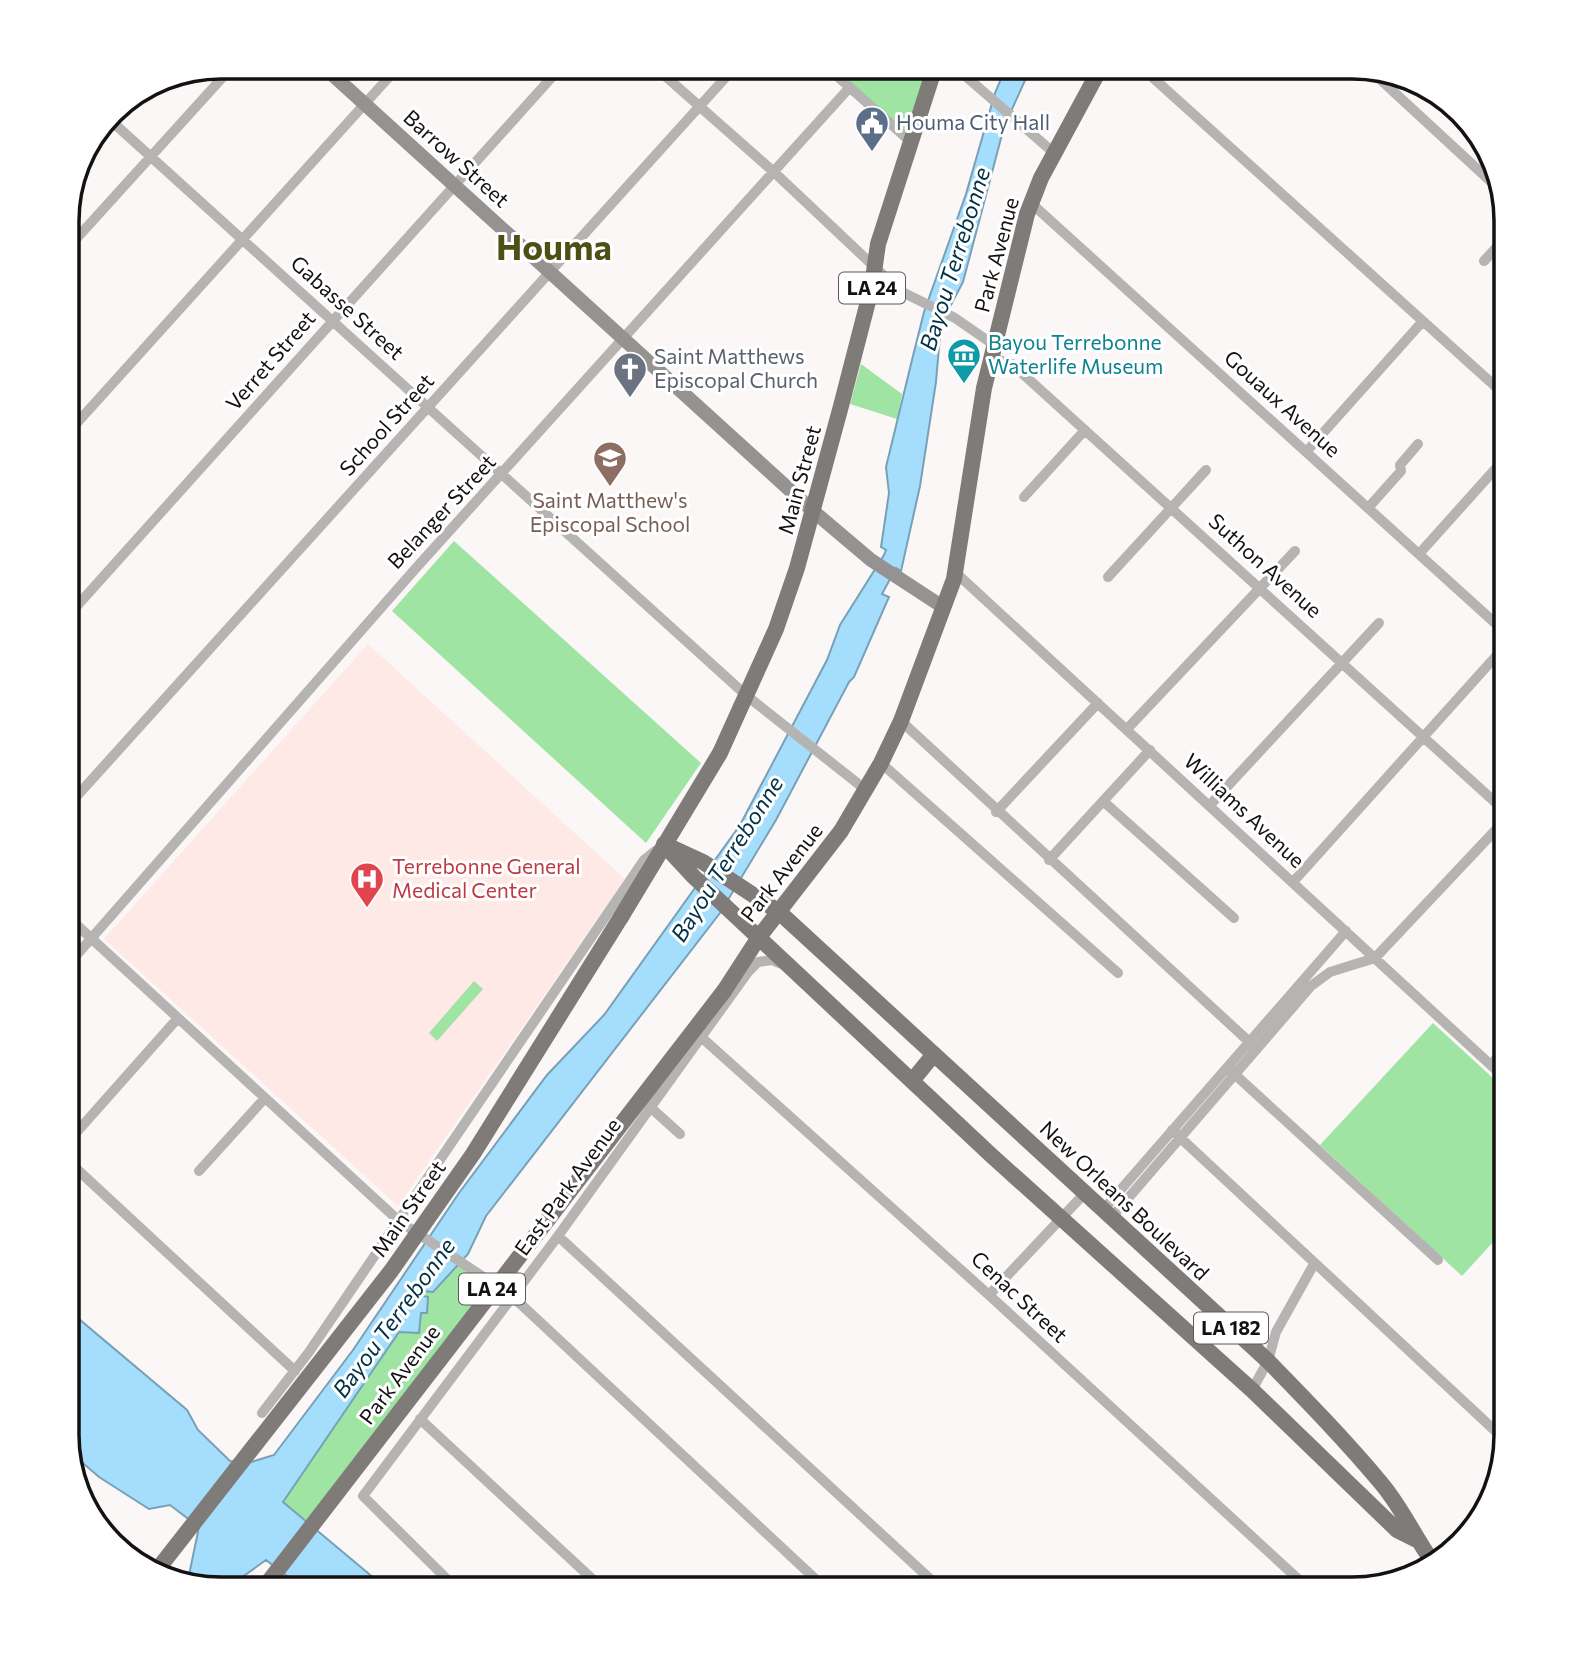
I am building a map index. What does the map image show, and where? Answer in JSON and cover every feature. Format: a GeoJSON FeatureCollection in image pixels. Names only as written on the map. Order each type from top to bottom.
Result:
{"type":"FeatureCollection","features":[{"type":"Feature","properties":{"kind":"main road","name":"Barrow Street"},"geometry":{"type":"LineString","coordinates":[[338,79],[813,512],[871,561],[943,607]]}},
{"type":"Feature","properties":{"kind":"main road","name":"Main Street"},"geometry":{"type":"LineString","coordinates":[[161,1564],[391,1271],[473,1154],[720,753],[776,629],[813,512],[875,269],[878,244],[913,144],[932,79]]}},
{"type":"Feature","properties":{"kind":"main road","name":"Park Avenue"},"geometry":{"type":"LineString","coordinates":[[273,1577],[724,991],[759,937],[841,831],[881,763],[901,721],[955,572],[993,352],[1031,203],[1054,153],[1094,79]]}},
{"type":"Feature","properties":{"kind":"main road","name":"LA 182"},"geometry":{"type":"LineString","coordinates":[[664,844],[703,862],[779,912]]}},
{"type":"Feature","properties":{"kind":"main road","name":"LA 182"},"geometry":{"type":"LineString","coordinates":[[664,844],[694,877],[759,937]]}},
{"type":"Feature","properties":{"kind":"main road","name":"New Orleans Boulevard"},"geometry":{"type":"LineString","coordinates":[[779,912],[1268,1362],[1339,1434],[1381,1482],[1412,1525],[1417,1540],[1428,1555]]}},
{"type":"Feature","properties":{"kind":"main road","name":"New Orleans Boulevard"},"geometry":{"type":"LineString","coordinates":[[759,937],[912,1081],[1251,1390],[1396,1530],[1417,1540]]}},
{"type":"Feature","properties":{"kind":"main road"},"geometry":{"type":"LineString","coordinates":[[912,1081],[934,1054]]}},
{"type":"Feature","properties":{"kind":"street"},"geometry":{"type":"LineString","coordinates":[[79,236],[220,79]]}},
{"type":"Feature","properties":{"kind":"street"},"geometry":{"type":"LineString","coordinates":[[79,420],[387,79]]}},
{"type":"Feature","properties":{"kind":"street","name":"Verret Street"},"geometry":{"type":"LineString","coordinates":[[79,604],[550,79]]}},
{"type":"Feature","properties":{"kind":"street","name":"Suthon Avenue"},"geometry":{"type":"LineString","coordinates":[[669,79],[775,173],[900,290],[955,318],[993,352],[1012,364],[1494,800]]}},
{"type":"Feature","properties":{"kind":"street","name":"School Street"},"geometry":{"type":"LineString","coordinates":[[79,794],[724,79]]}},
{"type":"Feature","properties":{"kind":"street"},"geometry":{"type":"LineString","coordinates":[[840,79],[913,144]]}},
{"type":"Feature","properties":{"kind":"street"},"geometry":{"type":"LineString","coordinates":[[968,79],[1054,153]]}},
{"type":"Feature","properties":{"kind":"street"},"geometry":{"type":"LineString","coordinates":[[1154,79],[1494,384]]}},
{"type":"Feature","properties":{"kind":"street"},"geometry":{"type":"LineString","coordinates":[[1385,83],[1487,178]]}},
{"type":"Feature","properties":{"kind":"street","name":"Belanger Street"},"geometry":{"type":"LineString","coordinates":[[79,953],[416,568],[850,88]]}},
{"type":"Feature","properties":{"kind":"street","name":"Gabasse Street"},"geometry":{"type":"LineString","coordinates":[[116,125],[747,696],[866,790]]}},
{"type":"Feature","properties":{"kind":"street","name":"Gouaux Avenue"},"geometry":{"type":"LineString","coordinates":[[1031,203],[1494,621]]}},
{"type":"Feature","properties":{"kind":"street"},"geometry":{"type":"LineString","coordinates":[[1484,261],[1494,251]]}},
{"type":"Feature","properties":{"kind":"street"},"geometry":{"type":"LineString","coordinates":[[1306,452],[1423,321]]}},
{"type":"Feature","properties":{"kind":"street"},"geometry":{"type":"LineString","coordinates":[[1024,498],[1085,430]]}},
{"type":"Feature","properties":{"kind":"street"},"geometry":{"type":"LineString","coordinates":[[1368,508],[1401,471],[1400,465],[1418,444]]}},
{"type":"Feature","properties":{"kind":"street"},"geometry":{"type":"LineString","coordinates":[[1108,578],[1206,470]]}},
{"type":"Feature","properties":{"kind":"street"},"geometry":{"type":"LineString","coordinates":[[1419,554],[1494,471]]}},
{"type":"Feature","properties":{"kind":"street"},"geometry":{"type":"LineString","coordinates":[[1127,730],[1295,551]]}},
{"type":"Feature","properties":{"kind":"street","name":"Williams Avenue"},"geometry":{"type":"LineString","coordinates":[[955,572],[1492,1065]]}},
{"type":"Feature","properties":{"kind":"street"},"geometry":{"type":"LineString","coordinates":[[1210,805],[1379,623]]}},
{"type":"Feature","properties":{"kind":"street"},"geometry":{"type":"LineString","coordinates":[[1293,882],[1494,659]]}},
{"type":"Feature","properties":{"kind":"street"},"geometry":{"type":"LineString","coordinates":[[996,812],[1098,702]]}},
{"type":"Feature","properties":{"kind":"street"},"geometry":{"type":"LineString","coordinates":[[901,721],[996,812],[1253,1046]]}},
{"type":"Feature","properties":{"kind":"street"},"geometry":{"type":"LineString","coordinates":[[1049,860],[1150,750]]}},
{"type":"Feature","properties":{"kind":"street"},"geometry":{"type":"LineString","coordinates":[[881,763],[1118,973]]}},
{"type":"Feature","properties":{"kind":"street"},"geometry":{"type":"LineString","coordinates":[[1103,801],[1234,918]]}},
{"type":"Feature","properties":{"kind":"street"},"geometry":{"type":"LineString","coordinates":[[1304,987],[1330,972],[1376,958],[1494,833]]}},
{"type":"Feature","properties":{"kind":"street","name":"Main Street"},"geometry":{"type":"LineString","coordinates":[[262,1413],[399,1221],[644,860],[664,844]]}},
{"type":"Feature","properties":{"kind":"street"},"geometry":{"type":"LineString","coordinates":[[79,927],[399,1221],[512,1296],[813,1577]]}},
{"type":"Feature","properties":{"kind":"street"},"geometry":{"type":"LineString","coordinates":[[1107,1214],[1304,987],[1346,931]]}},
{"type":"Feature","properties":{"kind":"street","name":"East Park Avenue"},"geometry":{"type":"LineString","coordinates":[[444,1577],[363,1496],[558,1236],[700,1036],[758,961],[772,960],[791,968]]}},
{"type":"Feature","properties":{"kind":"street"},"geometry":{"type":"LineString","coordinates":[[79,1129],[178,1018]]}},
{"type":"Feature","properties":{"kind":"street","name":"Cenac Street"},"geometry":{"type":"LineString","coordinates":[[700,1036],[989,1295],[1295,1577]]}},
{"type":"Feature","properties":{"kind":"street"},"geometry":{"type":"LineString","coordinates":[[1231,1071],[1438,1260]]}},
{"type":"Feature","properties":{"kind":"street"},"geometry":{"type":"LineString","coordinates":[[199,1171],[265,1098]]}},
{"type":"Feature","properties":{"kind":"street"},"geometry":{"type":"LineString","coordinates":[[650,1107],[680,1134]]}},
{"type":"Feature","properties":{"kind":"street"},"geometry":{"type":"LineString","coordinates":[[1176,1133],[1494,1429]]}},
{"type":"Feature","properties":{"kind":"street"},"geometry":{"type":"LineString","coordinates":[[79,1172],[295,1370]]}},
{"type":"Feature","properties":{"kind":"street"},"geometry":{"type":"LineString","coordinates":[[989,1295],[1084,1194]]}},
{"type":"Feature","properties":{"kind":"street"},"geometry":{"type":"LineString","coordinates":[[558,1236],[927,1577]]}},
{"type":"Feature","properties":{"kind":"street"},"geometry":{"type":"LineString","coordinates":[[1251,1390],[1268,1362],[1276,1332],[1314,1264]]}},
{"type":"Feature","properties":{"kind":"street"},"geometry":{"type":"LineString","coordinates":[[419,1419],[589,1577]]}},
{"type":"Feature","properties":{"kind":"shaded area","name":"Terrebonne General Medical Center"},"geometry":{"type":"Polygon","coordinates":[[[368,644],[625,879],[398,1206],[104,939],[368,644]]]}},
{"type":"Feature","properties":{"kind":"green space"},"geometry":{"type":"Polygon","coordinates":[[[840,79],[932,79],[913,144],[840,79]]]}},
{"type":"Feature","properties":{"kind":"green space"},"geometry":{"type":"Polygon","coordinates":[[[861,364],[902,394],[897,419],[850,404],[861,364]]]}},
{"type":"Feature","properties":{"kind":"green space"},"geometry":{"type":"Polygon","coordinates":[[[454,541],[701,763],[646,843],[392,611],[454,541]]]}},
{"type":"Feature","properties":{"kind":"green space"},"geometry":{"type":"Polygon","coordinates":[[[474,981],[483,989],[437,1041],[429,1033],[474,981]]]}},
{"type":"Feature","properties":{"kind":"green space"},"geometry":{"type":"Polygon","coordinates":[[[1433,1023],[1494,1079],[1494,1241],[1462,1276],[1320,1145],[1433,1023]]]}},
{"type":"Feature","properties":{"kind":"green space"},"geometry":{"type":"Polygon","coordinates":[[[461,1263],[497,1286],[311,1524],[283,1503],[286,1496],[399,1331],[421,1312],[427,1312],[428,1297],[422,1296],[423,1291],[461,1263]]]}},
{"type":"Feature","properties":{"kind":"water","name":"Bayou Terrebonne"},"geometry":{"type":"Polygon","coordinates":[[[1001,79],[1026,79],[1004,127],[963,282],[941,324],[936,382],[920,486],[901,571],[896,568],[882,594],[889,597],[854,677],[776,820],[720,913],[486,1216],[468,1254],[433,1292],[423,1291],[423,1296],[428,1297],[427,1313],[421,1313],[419,1333],[399,1332],[283,1502],[373,1577],[288,1577],[266,1560],[242,1577],[189,1574],[199,1527],[170,1505],[149,1509],[99,1477],[81,1461],[79,1319],[187,1410],[198,1430],[230,1461],[251,1462],[274,1455],[353,1350],[459,1193],[547,1075],[604,1015],[740,825],[827,660],[840,625],[884,555],[886,550],[881,547],[889,493],[886,467],[924,312],[966,194],[1001,79]]]}},
{"type":"Feature","properties":{"kind":"place","name":"Houma City Hall"},"geometry":{"type":"Point","coordinates":[872,153]}},
{"type":"Feature","properties":{"kind":"place","name":"Bayou Terrebonne Waterlife Museum"},"geometry":{"type":"Point","coordinates":[964,385]}},
{"type":"Feature","properties":{"kind":"place","name":"Saint Matthews Episcopal Church"},"geometry":{"type":"Point","coordinates":[630,399]}},
{"type":"Feature","properties":{"kind":"place","name":"Saint Matthew's Episcopal School"},"geometry":{"type":"Point","coordinates":[610,488]}},
{"type":"Feature","properties":{"kind":"place","name":"Terrebonne General Medical Center"},"geometry":{"type":"Point","coordinates":[367,909]}},
{"type":"Feature","properties":{"kind":"district","name":"Houma"},"geometry":{"type":"Point","coordinates":[554,248]}}]}
